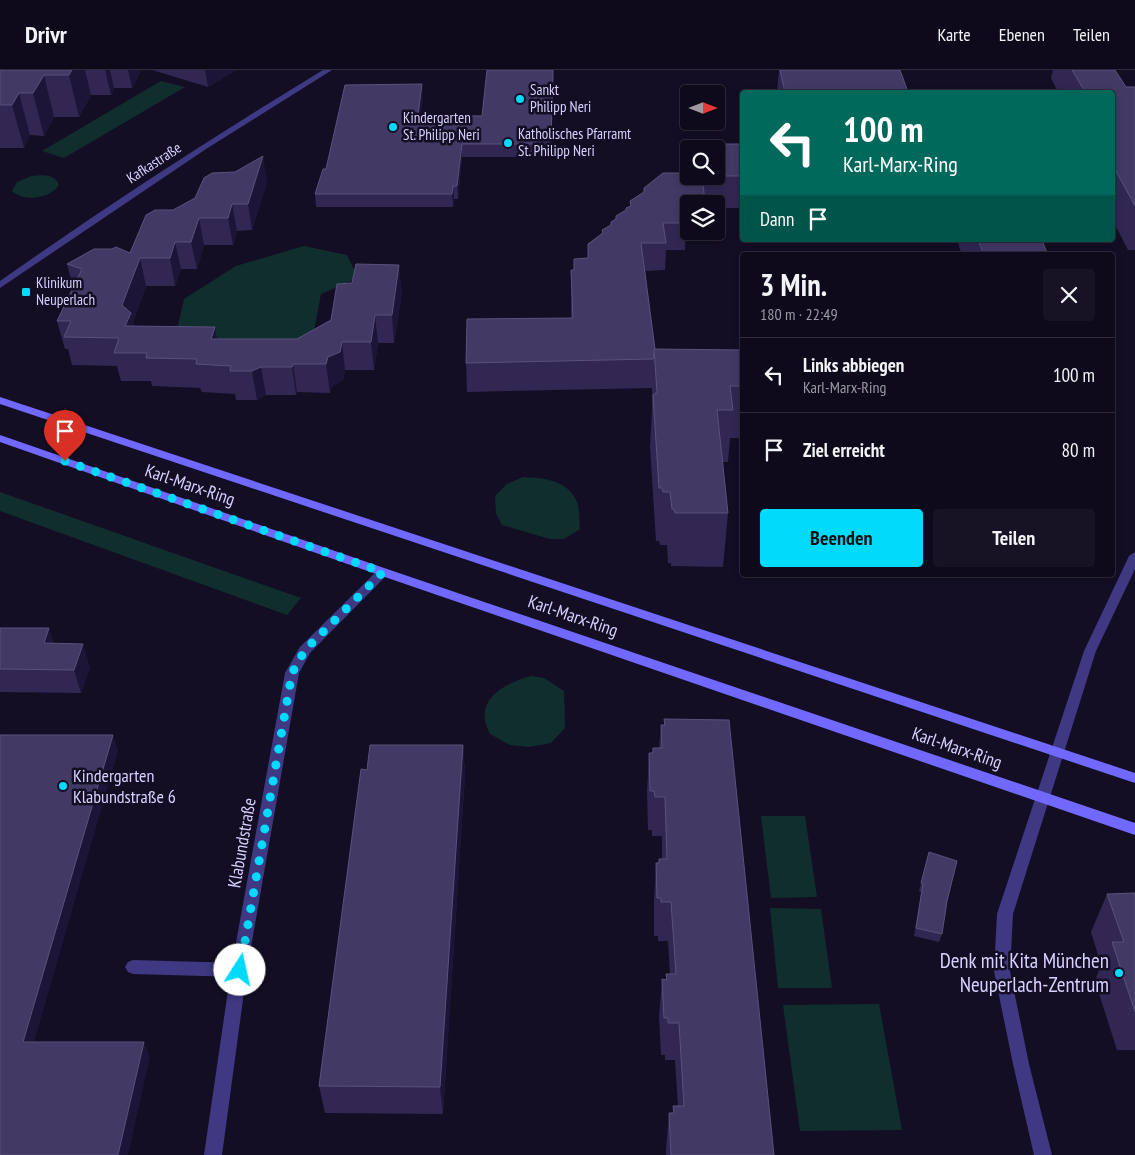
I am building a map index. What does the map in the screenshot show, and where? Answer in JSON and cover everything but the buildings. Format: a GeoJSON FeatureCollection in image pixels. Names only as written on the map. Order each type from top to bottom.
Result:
{"type":"FeatureCollection","features":[{"type":"Feature","properties":{"kind":"main road","name":"Karl-Marx-Ring"},"geometry":{"type":"LineString","coordinates":[[0,400],[1135,778]]}},
{"type":"Feature","properties":{"kind":"main road","name":"Karl-Marx-Ring"},"geometry":{"type":"LineString","coordinates":[[0,438],[383,572],[1135,829]]}},
{"type":"Feature","properties":{"kind":"street","name":"Kafkastraße"},"geometry":{"type":"LineString","coordinates":[[0,285],[106,211],[328,70]]}},
{"type":"Feature","properties":{"kind":"street"},"geometry":{"type":"LineString","coordinates":[[1043,1155],[1021,1064],[1002,971],[1005,914],[1090,651],[1135,556]]}},
{"type":"Feature","properties":{"kind":"street","name":"Klabundstraße"},"geometry":{"type":"LineString","coordinates":[[213,1155],[240,970],[292,673],[305,650],[383,572]]}},
{"type":"Feature","properties":{"kind":"street"},"geometry":{"type":"LineString","coordinates":[[133,967],[240,970]]}},
{"type":"Feature","properties":{"kind":"green space"},"geometry":{"type":"Polygon","coordinates":[[[161,81],[185,87],[64,158],[42,151],[161,81]]]}},
{"type":"Feature","properties":{"kind":"green space"},"geometry":{"type":"Polygon","coordinates":[[[43,175],[51,177],[59,185],[55,190],[43,196],[29,198],[12,191],[17,182],[31,176],[43,175]]]}},
{"type":"Feature","properties":{"kind":"green space"},"geometry":{"type":"Polygon","coordinates":[[[304,246],[347,255],[358,278],[321,294],[311,347],[174,343],[184,299],[236,266],[304,246]]]}},
{"type":"Feature","properties":{"kind":"green space"},"geometry":{"type":"Polygon","coordinates":[[[523,477],[547,480],[568,489],[578,505],[580,529],[564,539],[550,539],[502,525],[496,514],[495,496],[507,484],[523,477]]]}},
{"type":"Feature","properties":{"kind":"green space"},"geometry":{"type":"Polygon","coordinates":[[[0,492],[301,598],[287,615],[0,511],[0,492]]]}},
{"type":"Feature","properties":{"kind":"green space"},"geometry":{"type":"Polygon","coordinates":[[[531,676],[544,678],[564,691],[565,728],[551,743],[529,747],[510,745],[490,734],[486,723],[485,710],[488,702],[499,690],[515,681],[531,676]]]}},
{"type":"Feature","properties":{"kind":"green space"},"geometry":{"type":"Polygon","coordinates":[[[761,816],[805,816],[817,897],[771,898],[761,816]]]}},
{"type":"Feature","properties":{"kind":"green space"},"geometry":{"type":"Polygon","coordinates":[[[770,908],[821,909],[832,988],[778,988],[770,908]]]}},
{"type":"Feature","properties":{"kind":"green space"},"geometry":{"type":"Polygon","coordinates":[[[879,1004],[902,1130],[800,1131],[783,1005],[879,1004]]]}},
{"type":"Feature","properties":{"kind":"place","name":"Sankt Philipp Neri"},"geometry":{"type":"Point","coordinates":[520,99]}},
{"type":"Feature","properties":{"kind":"place","name":"Kindergarten St. Philipp Neri"},"geometry":{"type":"Point","coordinates":[393,127]}},
{"type":"Feature","properties":{"kind":"place","name":"Katholisches Pfarramt St. Philipp Neri"},"geometry":{"type":"Point","coordinates":[508,143]}},
{"type":"Feature","properties":{"kind":"place","name":"Klinikum Neuperlach"},"geometry":{"type":"Point","coordinates":[26,292]}},
{"type":"Feature","properties":{"kind":"place","name":"Kindergarten Klabundstraße 6"},"geometry":{"type":"Point","coordinates":[63,786]}},
{"type":"Feature","properties":{"kind":"place","name":"Denk mit Kita München Neuperlach-Zentrum"},"geometry":{"type":"Point","coordinates":[1119,973]}},
{"type":"Feature","properties":{"kind":"route"},"geometry":{"type":"LineString","coordinates":[[65,461],[383,572],[305,650],[292,673],[240,970]]}}]}
